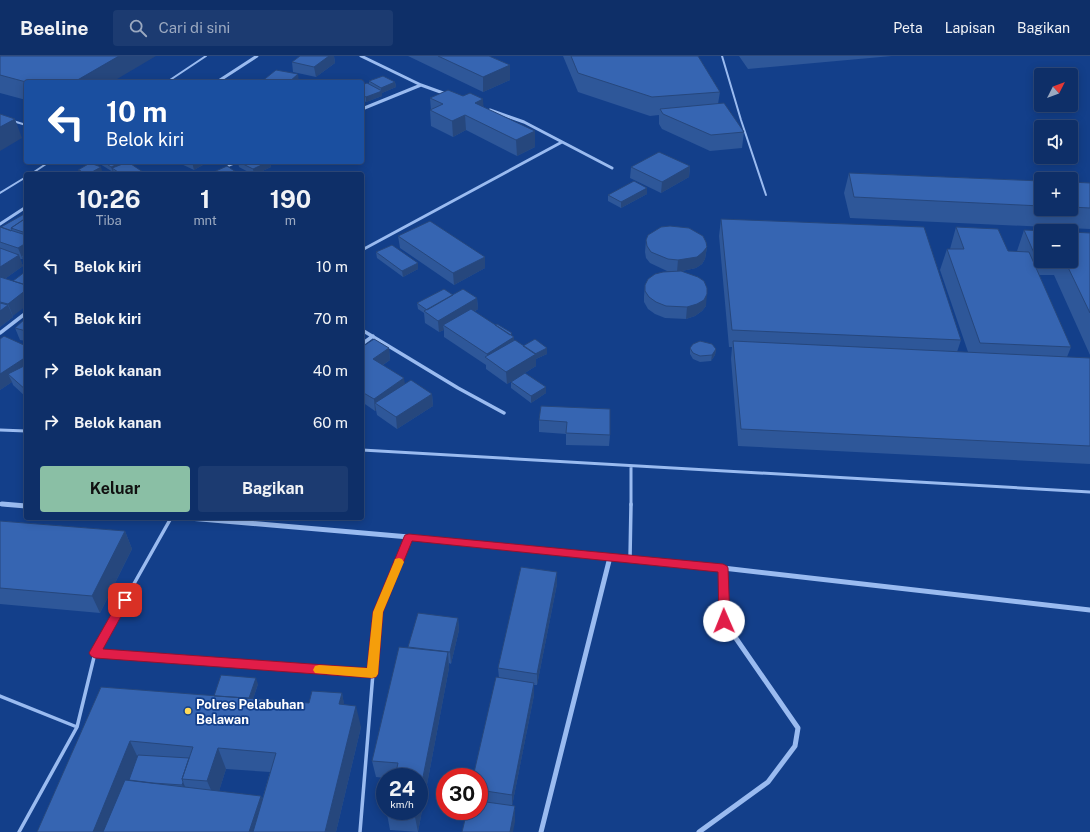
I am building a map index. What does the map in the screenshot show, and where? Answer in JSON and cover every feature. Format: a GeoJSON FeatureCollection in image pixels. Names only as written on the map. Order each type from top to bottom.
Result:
{"type":"FeatureCollection","features":[{"type":"Feature","properties":{"kind":"street"},"geometry":{"type":"LineString","coordinates":[[220,80],[257,56]]}},
{"type":"Feature","properties":{"kind":"street"},"geometry":{"type":"LineString","coordinates":[[361,56],[421,84],[449,95]]}},
{"type":"Feature","properties":{"kind":"street"},"geometry":{"type":"LineString","coordinates":[[364,108],[421,84]]}},
{"type":"Feature","properties":{"kind":"street"},"geometry":{"type":"LineString","coordinates":[[484,108],[524,122],[612,168]]}},
{"type":"Feature","properties":{"kind":"street"},"geometry":{"type":"LineString","coordinates":[[364,249],[562,142]]}},
{"type":"Feature","properties":{"kind":"street"},"geometry":{"type":"LineString","coordinates":[[0,224],[24,208]]}},
{"type":"Feature","properties":{"kind":"street"},"geometry":{"type":"LineString","coordinates":[[0,333],[24,315]]}},
{"type":"Feature","properties":{"kind":"street"},"geometry":{"type":"LineString","coordinates":[[364,331],[458,388],[504,413]]}},
{"type":"Feature","properties":{"kind":"street"},"geometry":{"type":"LineString","coordinates":[[364,343],[373,336]]}},
{"type":"Feature","properties":{"kind":"street"},"geometry":{"type":"LineString","coordinates":[[0,504],[24,506]]}},
{"type":"Feature","properties":{"kind":"street"},"geometry":{"type":"LineString","coordinates":[[212,520],[409,537],[723,568],[1090,610]]}},
{"type":"Feature","properties":{"kind":"street"},"geometry":{"type":"LineString","coordinates":[[541,832],[610,557]]}},
{"type":"Feature","properties":{"kind":"street"},"geometry":{"type":"LineString","coordinates":[[699,832],[768,782],[795,746],[798,728],[724,621],[723,568]]}},
{"type":"Feature","properties":{"kind":"lane"},"geometry":{"type":"LineString","coordinates":[[171,80],[206,56]]}},
{"type":"Feature","properties":{"kind":"lane"},"geometry":{"type":"LineString","coordinates":[[722,56],[741,120],[766,195]]}},
{"type":"Feature","properties":{"kind":"lane"},"geometry":{"type":"LineString","coordinates":[[6,119],[24,124]]}},
{"type":"Feature","properties":{"kind":"lane"},"geometry":{"type":"LineString","coordinates":[[34,172],[46,164]]}},
{"type":"Feature","properties":{"kind":"lane"},"geometry":{"type":"LineString","coordinates":[[0,193],[24,178]]}},
{"type":"Feature","properties":{"kind":"lane"},"geometry":{"type":"LineString","coordinates":[[0,430],[24,431]]}},
{"type":"Feature","properties":{"kind":"lane"},"geometry":{"type":"LineString","coordinates":[[364,450],[1090,492]]}},
{"type":"Feature","properties":{"kind":"lane"},"geometry":{"type":"LineString","coordinates":[[630,559],[631,466]]}},
{"type":"Feature","properties":{"kind":"lane"},"geometry":{"type":"LineString","coordinates":[[19,832],[77,727],[95,653],[170,520]]}},
{"type":"Feature","properties":{"kind":"lane"},"geometry":{"type":"LineString","coordinates":[[360,832],[378,612],[409,537]]}},
{"type":"Feature","properties":{"kind":"lane"},"geometry":{"type":"LineString","coordinates":[[95,653],[372,674]]}},
{"type":"Feature","properties":{"kind":"lane"},"geometry":{"type":"LineString","coordinates":[[0,696],[77,727]]}},
{"type":"Feature","properties":{"kind":"building"},"geometry":{"type":"Polygon","coordinates":[[[0,56],[119,56],[77,80],[24,80],[24,81],[0,75],[0,56]]]}},
{"type":"Feature","properties":{"kind":"building"},"geometry":{"type":"Polygon","coordinates":[[[300,56],[329,56],[314,67],[292,62],[300,56]]]}},
{"type":"Feature","properties":{"kind":"building"},"geometry":{"type":"Polygon","coordinates":[[[438,56],[489,56],[510,65],[483,77],[438,56]]]}},
{"type":"Feature","properties":{"kind":"building"},"geometry":{"type":"Polygon","coordinates":[[[571,56],[698,56],[720,92],[652,97],[578,73],[571,56]]]}},
{"type":"Feature","properties":{"kind":"building"},"geometry":{"type":"Polygon","coordinates":[[[276,70],[298,74],[291,80],[264,80],[276,70]]]}},
{"type":"Feature","properties":{"kind":"building"},"geometry":{"type":"Polygon","coordinates":[[[383,76],[395,82],[381,88],[369,81],[383,76]]]}},
{"type":"Feature","properties":{"kind":"building"},"geometry":{"type":"Polygon","coordinates":[[[367,83],[382,91],[366,97],[364,96],[364,84],[367,83]]]}},
{"type":"Feature","properties":{"kind":"building"},"geometry":{"type":"Polygon","coordinates":[[[448,90],[463,96],[470,93],[483,99],[475,103],[535,131],[516,140],[465,115],[452,121],[430,110],[443,104],[430,98],[448,90]]]}},
{"type":"Feature","properties":{"kind":"building"},"geometry":{"type":"Polygon","coordinates":[[[724,103],[744,132],[711,135],[663,114],[660,109],[724,103]]]}},
{"type":"Feature","properties":{"kind":"building"},"geometry":{"type":"Polygon","coordinates":[[[0,114],[15,119],[0,127],[0,114]]]}},
{"type":"Feature","properties":{"kind":"building"},"geometry":{"type":"Polygon","coordinates":[[[659,152],[690,166],[662,182],[631,167],[659,152]]]}},
{"type":"Feature","properties":{"kind":"building"},"geometry":{"type":"Polygon","coordinates":[[[88,164],[101,167],[92,172],[79,172],[81,171],[78,170],[88,164]]]}},
{"type":"Feature","properties":{"kind":"building"},"geometry":{"type":"Polygon","coordinates":[[[107,164],[118,164],[111,167],[107,164]]]}},
{"type":"Feature","properties":{"kind":"building"},"geometry":{"type":"Polygon","coordinates":[[[123,164],[131,164],[143,172],[118,172],[112,168],[123,164]]]}},
{"type":"Feature","properties":{"kind":"building"},"geometry":{"type":"Polygon","coordinates":[[[243,164],[264,164],[253,169],[243,164]]]}},
{"type":"Feature","properties":{"kind":"building"},"geometry":{"type":"Polygon","coordinates":[[[227,166],[236,172],[214,172],[227,166]]]}},
{"type":"Feature","properties":{"kind":"building"},"geometry":{"type":"Polygon","coordinates":[[[849,173],[1034,181],[1034,206],[854,197],[849,173]]]}},
{"type":"Feature","properties":{"kind":"building"},"geometry":{"type":"Polygon","coordinates":[[[634,181],[647,188],[621,202],[608,195],[634,181]]]}},
{"type":"Feature","properties":{"kind":"building"},"geometry":{"type":"Polygon","coordinates":[[[1078,182],[1090,183],[1090,208],[1078,207],[1078,182]]]}},
{"type":"Feature","properties":{"kind":"building"},"geometry":{"type":"Polygon","coordinates":[[[24,214],[24,219],[11,228],[11,231],[1,227],[24,214]]]}},
{"type":"Feature","properties":{"kind":"building"},"geometry":{"type":"Polygon","coordinates":[[[24,219],[24,232],[11,228],[24,219]]]}},
{"type":"Feature","properties":{"kind":"building"},"geometry":{"type":"Polygon","coordinates":[[[721,219],[924,227],[961,340],[732,330],[721,219]]]}},
{"type":"Feature","properties":{"kind":"building"},"geometry":{"type":"Polygon","coordinates":[[[430,221],[485,257],[453,273],[398,236],[430,221]]]}},
{"type":"Feature","properties":{"kind":"building"},"geometry":{"type":"Polygon","coordinates":[[[670,226],[689,228],[703,236],[707,247],[697,257],[678,260],[668,259],[651,252],[647,246],[646,240],[648,235],[661,227],[670,226]]]}},
{"type":"Feature","properties":{"kind":"building"},"geometry":{"type":"Polygon","coordinates":[[[0,227],[24,234],[24,244],[18,248],[0,242],[0,227]]]}},
{"type":"Feature","properties":{"kind":"building"},"geometry":{"type":"Polygon","coordinates":[[[956,227],[998,229],[1008,251],[1029,252],[1034,263],[1034,268],[1036,268],[1071,347],[980,343],[947,249],[964,249],[956,227]]]}},
{"type":"Feature","properties":{"kind":"building"},"geometry":{"type":"Polygon","coordinates":[[[1024,230],[1034,230],[1034,253],[1024,230]]]}},
{"type":"Feature","properties":{"kind":"building"},"geometry":{"type":"Polygon","coordinates":[[[1078,232],[1090,233],[1090,313],[1068,268],[1078,268],[1078,232]]]}},
{"type":"Feature","properties":{"kind":"building"},"geometry":{"type":"Polygon","coordinates":[[[392,245],[418,263],[402,271],[376,252],[392,245]]]}},
{"type":"Feature","properties":{"kind":"building"},"geometry":{"type":"Polygon","coordinates":[[[0,248],[19,255],[0,267],[0,248]]]}},
{"type":"Feature","properties":{"kind":"building"},"geometry":{"type":"Polygon","coordinates":[[[681,271],[698,277],[704,281],[707,288],[707,294],[704,300],[687,307],[666,306],[649,297],[645,291],[645,285],[648,279],[655,274],[663,272],[681,271]]]}},
{"type":"Feature","properties":{"kind":"building"},"geometry":{"type":"Polygon","coordinates":[[[24,273],[24,284],[13,281],[24,273]]]}},
{"type":"Feature","properties":{"kind":"building"},"geometry":{"type":"Polygon","coordinates":[[[0,277],[24,284],[24,292],[8,304],[0,302],[0,277]]]}},
{"type":"Feature","properties":{"kind":"building"},"geometry":{"type":"Polygon","coordinates":[[[444,289],[453,295],[427,310],[417,303],[444,289]]]}},
{"type":"Feature","properties":{"kind":"building"},"geometry":{"type":"Polygon","coordinates":[[[463,289],[477,298],[438,321],[424,311],[463,289]]]}},
{"type":"Feature","properties":{"kind":"building"},"geometry":{"type":"Polygon","coordinates":[[[0,303],[8,305],[0,311],[0,303]]]}},
{"type":"Feature","properties":{"kind":"building"},"geometry":{"type":"Polygon","coordinates":[[[471,309],[514,337],[487,354],[443,325],[471,309]]]}},
{"type":"Feature","properties":{"kind":"building"},"geometry":{"type":"Polygon","coordinates":[[[24,320],[24,330],[15,328],[24,320]]]}},
{"type":"Feature","properties":{"kind":"building"},"geometry":{"type":"Polygon","coordinates":[[[497,324],[512,333],[510,335],[495,325],[497,324]]]}},
{"type":"Feature","properties":{"kind":"building"},"geometry":{"type":"Polygon","coordinates":[[[4,336],[24,345],[24,358],[0,374],[0,339],[4,336]]]}},
{"type":"Feature","properties":{"kind":"building"},"geometry":{"type":"Polygon","coordinates":[[[374,339],[389,348],[373,359],[404,378],[374,399],[364,393],[364,346],[374,339]]]}},
{"type":"Feature","properties":{"kind":"building"},"geometry":{"type":"Polygon","coordinates":[[[535,339],[547,348],[535,354],[523,346],[535,339]]]}},
{"type":"Feature","properties":{"kind":"building"},"geometry":{"type":"Polygon","coordinates":[[[515,340],[536,354],[506,372],[485,357],[515,340]]]}},
{"type":"Feature","properties":{"kind":"building"},"geometry":{"type":"Polygon","coordinates":[[[700,341],[712,344],[716,349],[712,355],[700,356],[693,353],[690,348],[693,344],[700,341]]]}},
{"type":"Feature","properties":{"kind":"building"},"geometry":{"type":"Polygon","coordinates":[[[733,341],[1090,358],[1090,446],[741,429],[733,341]]]}},
{"type":"Feature","properties":{"kind":"building"},"geometry":{"type":"Polygon","coordinates":[[[24,366],[24,388],[8,374],[24,366]]]}},
{"type":"Feature","properties":{"kind":"building"},"geometry":{"type":"Polygon","coordinates":[[[525,373],[546,387],[531,396],[511,382],[525,373]]]}},
{"type":"Feature","properties":{"kind":"building"},"geometry":{"type":"Polygon","coordinates":[[[411,380],[432,394],[396,417],[375,403],[411,380]]]}},
{"type":"Feature","properties":{"kind":"building"},"geometry":{"type":"Polygon","coordinates":[[[541,406],[610,409],[610,435],[566,433],[567,422],[539,420],[541,406]]]}},
{"type":"Feature","properties":{"kind":"building"},"geometry":{"type":"Polygon","coordinates":[[[0,521],[125,531],[92,596],[0,588],[0,521]]]}},
{"type":"Feature","properties":{"kind":"building"},"geometry":{"type":"Polygon","coordinates":[[[521,567],[557,572],[537,674],[498,668],[521,567]]]}},
{"type":"Feature","properties":{"kind":"building"},"geometry":{"type":"Polygon","coordinates":[[[418,613],[458,618],[450,652],[408,647],[418,613]]]}},
{"type":"Feature","properties":{"kind":"building"},"geometry":{"type":"Polygon","coordinates":[[[399,647],[448,652],[425,768],[397,768],[398,763],[372,761],[399,647]]]}},
{"type":"Feature","properties":{"kind":"building"},"geometry":{"type":"Polygon","coordinates":[[[221,675],[256,678],[249,698],[214,696],[221,675]]]}},
{"type":"Feature","properties":{"kind":"building"},"geometry":{"type":"Polygon","coordinates":[[[496,677],[534,683],[512,795],[488,791],[488,768],[475,768],[496,677]]]}},
{"type":"Feature","properties":{"kind":"building"},"geometry":{"type":"Polygon","coordinates":[[[101,687],[309,703],[312,691],[342,693],[339,704],[356,706],[325,832],[253,832],[276,753],[218,748],[207,781],[182,779],[193,747],[130,741],[93,832],[37,832],[101,687]]]}},
{"type":"Feature","properties":{"kind":"building"},"geometry":{"type":"Polygon","coordinates":[[[138,755],[189,758],[182,779],[182,785],[129,780],[138,755]]]}},
{"type":"Feature","properties":{"kind":"building"},"geometry":{"type":"Polygon","coordinates":[[[125,780],[261,796],[249,832],[103,832],[125,780]]]}},
{"type":"Feature","properties":{"kind":"building"},"geometry":{"type":"Polygon","coordinates":[[[488,802],[515,806],[510,832],[462,832],[465,820],[488,820],[488,802]]]}},
{"type":"Feature","properties":{"kind":"slow traffic"},"geometry":{"type":"LineString","coordinates":[[319,670],[372,674],[378,612],[399,562]]}},
{"type":"Feature","properties":{"kind":"place","name":"Polres Pelabuhan Belawan"},"geometry":{"type":"Point","coordinates":[188,711]}},
{"type":"Feature","properties":{"kind":"route"},"geometry":{"type":"LineString","coordinates":[[125,600],[95,653],[372,674],[378,612],[409,537],[723,568],[724,621]]}}]}
